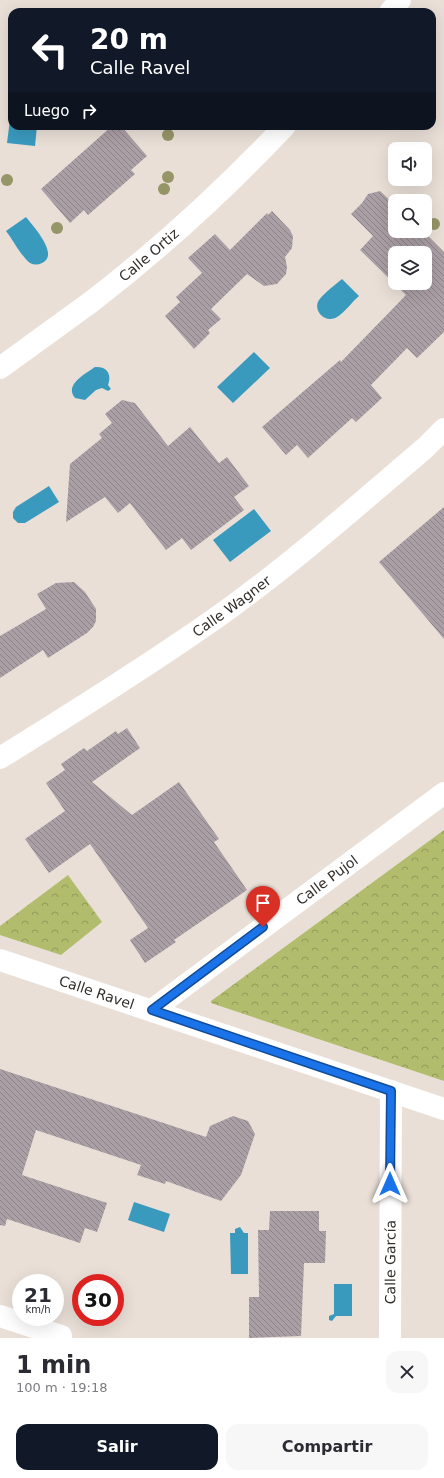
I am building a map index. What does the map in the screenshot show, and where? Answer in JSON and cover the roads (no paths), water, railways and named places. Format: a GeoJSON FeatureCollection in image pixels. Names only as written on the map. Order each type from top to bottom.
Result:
{"type":"FeatureCollection","features":[{"type":"Feature","properties":{"kind":"street"},"geometry":{"type":"LineString","coordinates":[[393,8],[400,0]]}},
{"type":"Feature","properties":{"kind":"street","name":"Calle Ortiz"},"geometry":{"type":"LineString","coordinates":[[0,368],[92,301],[164,242],[260,153],[281,130]]}},
{"type":"Feature","properties":{"kind":"street","name":"Calle Wagner"},"geometry":{"type":"LineString","coordinates":[[0,758],[84,705],[224,612],[292,560],[425,448],[444,429]]}},
{"type":"Feature","properties":{"kind":"street","name":"Calle Pujol"},"geometry":{"type":"LineString","coordinates":[[152,1010],[444,793]]}},
{"type":"Feature","properties":{"kind":"street","name":"Calle Ravel"},"geometry":{"type":"LineString","coordinates":[[0,960],[444,1109]]}},
{"type":"Feature","properties":{"kind":"street","name":"Calle García"},"geometry":{"type":"LineString","coordinates":[[390,1338],[391,1091]]}},
{"type":"Feature","properties":{"kind":"street"},"geometry":{"type":"LineString","coordinates":[[0,1316],[61,1336],[61,1338]]}},
{"type":"Feature","properties":{"kind":"water"},"geometry":{"type":"Polygon","coordinates":[[[9,130],[37,130],[35,146],[7,143],[9,130]]]}},
{"type":"Feature","properties":{"kind":"water"},"geometry":{"type":"Polygon","coordinates":[[[26,217],[39,233],[47,247],[47,259],[39,264],[32,264],[27,260],[6,231],[26,217]]]}},
{"type":"Feature","properties":{"kind":"water"},"geometry":{"type":"Polygon","coordinates":[[[342,279],[359,296],[337,317],[333,319],[325,318],[319,312],[317,304],[327,291],[342,279]]]}},
{"type":"Feature","properties":{"kind":"water"},"geometry":{"type":"Polygon","coordinates":[[[254,352],[270,368],[233,403],[217,387],[254,352]]]}},
{"type":"Feature","properties":{"kind":"water"},"geometry":{"type":"Polygon","coordinates":[[[95,367],[103,368],[108,372],[108,385],[111,389],[108,391],[102,388],[96,390],[85,400],[75,398],[72,393],[74,384],[81,376],[95,367]]]}},
{"type":"Feature","properties":{"kind":"water"},"geometry":{"type":"Polygon","coordinates":[[[49,486],[59,502],[25,523],[18,523],[13,518],[13,512],[16,507],[49,486]]]}},
{"type":"Feature","properties":{"kind":"water"},"geometry":{"type":"Polygon","coordinates":[[[254,509],[271,531],[230,562],[213,540],[254,509]]]}},
{"type":"Feature","properties":{"kind":"water"},"geometry":{"type":"Polygon","coordinates":[[[134,1202],[170,1214],[164,1232],[128,1220],[134,1202]]]}},
{"type":"Feature","properties":{"kind":"water"},"geometry":{"type":"Polygon","coordinates":[[[240,1227],[244,1233],[248,1233],[248,1274],[231,1274],[230,1233],[235,1233],[235,1229],[240,1227]]]}},
{"type":"Feature","properties":{"kind":"water"},"geometry":{"type":"Polygon","coordinates":[[[334,1284],[352,1284],[352,1316],[336,1316],[332,1321],[329,1320],[329,1316],[334,1314],[334,1284]]]}}]}
